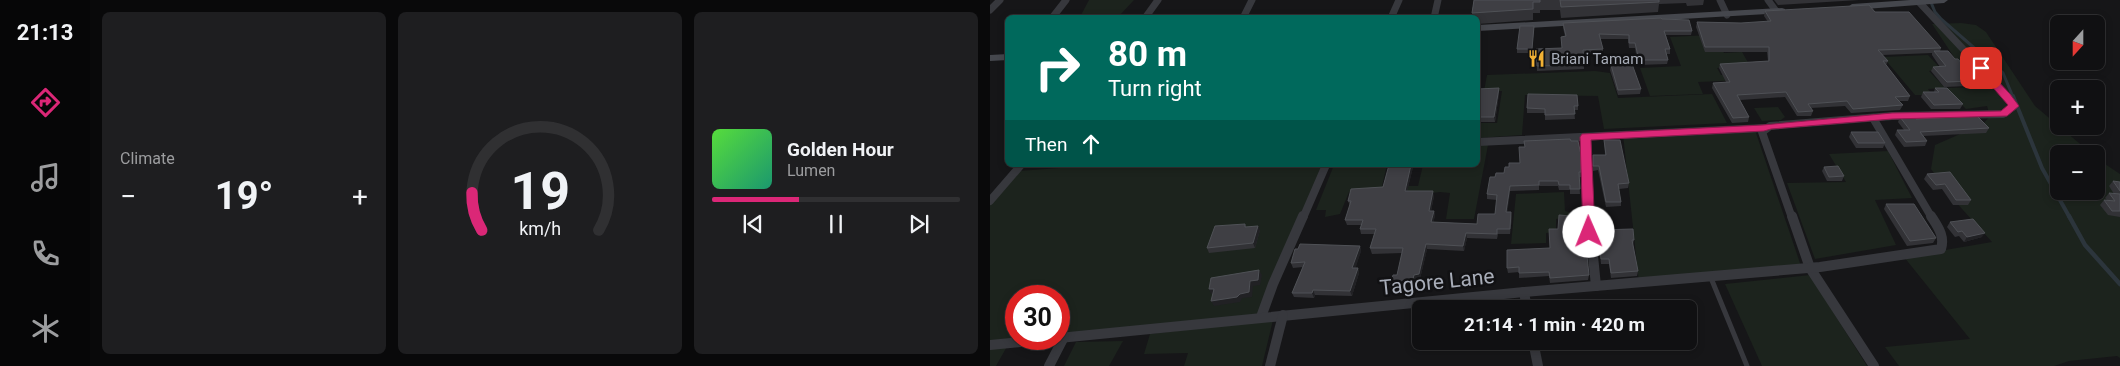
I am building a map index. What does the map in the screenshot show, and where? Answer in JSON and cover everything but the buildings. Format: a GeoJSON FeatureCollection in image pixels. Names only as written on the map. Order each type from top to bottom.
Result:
{"type":"FeatureCollection","features":[{"type":"Feature","properties":{"kind":"main road"},"geometry":{"type":"LineString","coordinates":[[1842,7],[1889,2],[1943,0]]}},
{"type":"Feature","properties":{"kind":"main road"},"geometry":{"type":"LineString","coordinates":[[1480,28],[1795,10]]}},
{"type":"Feature","properties":{"kind":"main road"},"geometry":{"type":"LineString","coordinates":[[990,58],[1005,57]]}},
{"type":"Feature","properties":{"kind":"street"},"geometry":{"type":"LineString","coordinates":[[990,10],[1000,0]]}},
{"type":"Feature","properties":{"kind":"street"},"geometry":{"type":"LineString","coordinates":[[1054,15],[1066,0]]}},
{"type":"Feature","properties":{"kind":"street"},"geometry":{"type":"LineString","coordinates":[[1147,15],[1158,0]]}},
{"type":"Feature","properties":{"kind":"street"},"geometry":{"type":"LineString","coordinates":[[1245,15],[1252,0]]}},
{"type":"Feature","properties":{"kind":"street"},"geometry":{"type":"LineString","coordinates":[[1392,15],[1399,0]]}},
{"type":"Feature","properties":{"kind":"street"},"geometry":{"type":"LineString","coordinates":[[1435,15],[1438,0]]}},
{"type":"Feature","properties":{"kind":"street"},"geometry":{"type":"LineString","coordinates":[[1720,0],[1728,14]]}},
{"type":"Feature","properties":{"kind":"street"},"geometry":{"type":"LineString","coordinates":[[1768,0],[1776,11]]}},
{"type":"Feature","properties":{"kind":"street"},"geometry":{"type":"LineString","coordinates":[[1480,142],[1764,128],[1873,118],[2003,114],[2014,106],[2007,96],[1920,2]]}},
{"type":"Feature","properties":{"kind":"street","name":"Tagore Lane"},"geometry":{"type":"LineString","coordinates":[[1070,337],[1524,292],[1815,268],[1941,249],[1943,242],[1940,231],[1873,118]]}},
{"type":"Feature","properties":{"kind":"street"},"geometry":{"type":"LineString","coordinates":[[1764,128],[1762,132],[1815,268],[1874,366]]}},
{"type":"Feature","properties":{"kind":"street"},"geometry":{"type":"LineString","coordinates":[[1586,137],[1589,232],[1596,286]]}},
{"type":"Feature","properties":{"kind":"street"},"geometry":{"type":"LineString","coordinates":[[990,201],[993,194],[1019,167]]}},
{"type":"Feature","properties":{"kind":"street"},"geometry":{"type":"LineString","coordinates":[[1262,317],[1273,284],[1325,167]]}},
{"type":"Feature","properties":{"kind":"street"},"geometry":{"type":"LineString","coordinates":[[1524,292],[1525,300]]}},
{"type":"Feature","properties":{"kind":"street"},"geometry":{"type":"LineString","coordinates":[[1270,366],[1283,315]]}},
{"type":"Feature","properties":{"kind":"street"},"geometry":{"type":"LineString","coordinates":[[990,345],[1005,344]]}},
{"type":"Feature","properties":{"kind":"street"},"geometry":{"type":"LineString","coordinates":[[1049,366],[1056,350]]}},
{"type":"Feature","properties":{"kind":"street"},"geometry":{"type":"LineString","coordinates":[[1535,350],[1538,366]]}},
{"type":"Feature","properties":{"kind":"lane"},"geometry":{"type":"LineString","coordinates":[[1711,278],[1746,366]]}},
{"type":"Feature","properties":{"kind":"shaded area"},"geometry":{"type":"Polygon","coordinates":[[[1089,0],[1134,0],[1120,15],[1081,15],[1089,0]]]}},
{"type":"Feature","properties":{"kind":"shaded area"},"geometry":{"type":"Polygon","coordinates":[[[1961,23],[1976,25],[1986,32],[2035,106],[2050,119],[2050,135],[2069,135],[2081,145],[2050,145],[2050,200],[2105,200],[2105,164],[2120,174],[2120,358],[2117,356],[2069,361],[2054,366],[1899,366],[1885,347],[1970,339],[1904,257],[1992,242],[1953,199],[1931,169],[1935,145],[1983,124],[1990,116],[1987,106],[1966,109],[1945,88],[1974,87],[1932,24],[1961,23]]]}},
{"type":"Feature","properties":{"kind":"shaded area"},"geometry":{"type":"Polygon","coordinates":[[[1729,34],[1720,46],[1724,53],[1742,52],[1750,66],[1717,68],[1721,75],[1740,74],[1744,80],[1698,82],[1703,94],[1650,96],[1640,68],[1681,66],[1670,37],[1729,34]]]}},
{"type":"Feature","properties":{"kind":"shaded area"},"geometry":{"type":"Polygon","coordinates":[[[1928,55],[1942,70],[1929,71],[1945,88],[1928,89],[1932,95],[1915,95],[1883,57],[1928,55]]]}},
{"type":"Feature","properties":{"kind":"shaded area"},"geometry":{"type":"Polygon","coordinates":[[[1595,71],[1610,73],[1618,98],[1712,94],[1727,123],[1604,129],[1598,96],[1525,95],[1522,135],[1480,138],[1480,123],[1497,123],[1502,91],[1484,91],[1487,75],[1595,71]]]}},
{"type":"Feature","properties":{"kind":"shaded area"},"geometry":{"type":"Polygon","coordinates":[[[1778,107],[1785,117],[1781,120],[1762,121],[1754,108],[1778,107]]]}},
{"type":"Feature","properties":{"kind":"shaded area"},"geometry":{"type":"Polygon","coordinates":[[[1755,130],[1802,269],[1639,283],[1623,134],[1755,130]]]}},
{"type":"Feature","properties":{"kind":"shaded area"},"geometry":{"type":"Polygon","coordinates":[[[1480,145],[1488,145],[1474,219],[1446,219],[1450,193],[1440,192],[1416,195],[1378,191],[1349,192],[1340,214],[1325,217],[1326,210],[1316,210],[1333,167],[1387,167],[1382,186],[1418,186],[1423,167],[1480,167],[1480,145]]]}},
{"type":"Feature","properties":{"kind":"shaded area"},"geometry":{"type":"Polygon","coordinates":[[[1888,151],[1912,198],[1875,200],[1896,245],[1815,259],[1787,183],[1846,182],[1829,154],[1888,151]]]}},
{"type":"Feature","properties":{"kind":"shaded area"},"geometry":{"type":"Polygon","coordinates":[[[1074,167],[1325,167],[1261,316],[1070,337],[1070,285],[1005,285],[1005,350],[996,366],[990,366],[990,203],[1018,171],[1074,167]]]}},
{"type":"Feature","properties":{"kind":"shaded area"},"geometry":{"type":"Polygon","coordinates":[[[1564,192],[1565,211],[1569,212],[1569,218],[1556,219],[1556,232],[1546,233],[1546,243],[1511,244],[1516,194],[1564,192]]]}},
{"type":"Feature","properties":{"kind":"shaded area"},"geometry":{"type":"Polygon","coordinates":[[[1810,275],[1867,366],[1762,366],[1725,284],[1810,275]]]}},
{"type":"Feature","properties":{"kind":"shaded area"},"geometry":{"type":"Polygon","coordinates":[[[1273,320],[1262,366],[1184,366],[1188,353],[1144,354],[1150,334],[1273,320]]]}},
{"type":"Feature","properties":{"kind":"shaded area"},"geometry":{"type":"Polygon","coordinates":[[[1123,341],[1109,366],[1064,366],[1076,342],[1123,341]]]}},
{"type":"Feature","properties":{"kind":"waterway"},"geometry":{"type":"LineString","coordinates":[[1930,0],[1935,12],[1941,19],[2003,73],[2013,97]]}},
{"type":"Feature","properties":{"kind":"waterway"},"geometry":{"type":"LineString","coordinates":[[2013,96],[2042,168],[2070,218]]}},
{"type":"Feature","properties":{"kind":"waterway"},"geometry":{"type":"LineString","coordinates":[[2069,216],[2085,245],[2120,284]]}},
{"type":"Feature","properties":{"kind":"place","name":"Briani Tamam"},"geometry":{"type":"Point","coordinates":[1537,59]}},
{"type":"Feature","properties":{"kind":"route"},"geometry":{"type":"LineString","coordinates":[[1589,232],[1586,137],[1764,128],[1892,116],[2003,114],[2014,106],[1981,68]]}}]}
